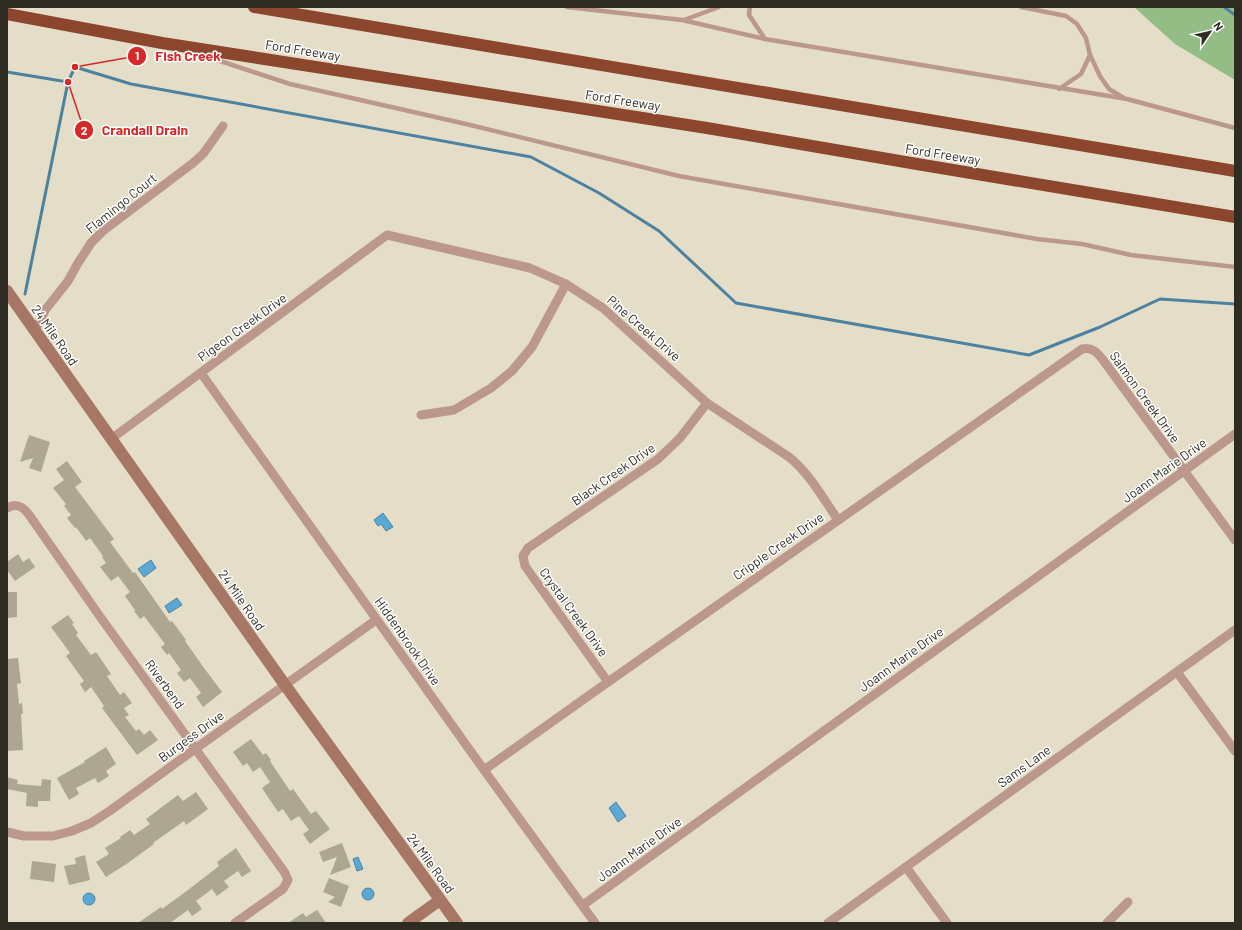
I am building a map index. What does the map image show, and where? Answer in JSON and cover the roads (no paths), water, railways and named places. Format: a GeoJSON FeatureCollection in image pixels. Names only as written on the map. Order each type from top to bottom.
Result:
{"type":"FeatureCollection","features":[{"type":"Feature","properties":{"kind":"highway"},"geometry":{"type":"LineString","coordinates":[[254,7],[1235,171]]}},
{"type":"Feature","properties":{"kind":"highway","name":"Ford Freeway"},"geometry":{"type":"LineString","coordinates":[[7,14],[162,43],[707,128],[925,166],[1235,217]]}},
{"type":"Feature","properties":{"kind":"street","name":"Flamingo Court"},"geometry":{"type":"LineString","coordinates":[[35,330],[46,309],[68,281],[91,243],[103,231],[193,163],[203,154],[223,126]]}},
{"type":"Feature","properties":{"kind":"street","name":"Pine Creek Drive"},"geometry":{"type":"LineString","coordinates":[[387,235],[530,268],[566,284],[603,308],[707,403],[797,463],[810,479],[838,520]]}},
{"type":"Feature","properties":{"kind":"street","name":"Pigeon Creek Drive"},"geometry":{"type":"LineString","coordinates":[[111,439],[387,235]]}},
{"type":"Feature","properties":{"kind":"street"},"geometry":{"type":"LineString","coordinates":[[421,414],[454,410],[490,388],[512,371],[532,347],[566,284]]}},
{"type":"Feature","properties":{"kind":"street","name":"24 Mile Road"},"geometry":{"type":"LineString","coordinates":[[7,291],[285,685],[457,923]]}},
{"type":"Feature","properties":{"kind":"street","name":"Cripple Creek Drive"},"geometry":{"type":"LineString","coordinates":[[484,770],[1078,351],[1085,348],[1090,349]]}},
{"type":"Feature","properties":{"kind":"street","name":"Salmon Creek Drive"},"geometry":{"type":"LineString","coordinates":[[1090,349],[1096,352],[1103,360],[1235,540]]}},
{"type":"Feature","properties":{"kind":"street","name":"Hiddenbrook Drive"},"geometry":{"type":"LineString","coordinates":[[201,373],[376,620],[595,923]]}},
{"type":"Feature","properties":{"kind":"street","name":"Black Creek Drive"},"geometry":{"type":"LineString","coordinates":[[523,556],[528,548],[662,456],[680,438],[707,403]]}},
{"type":"Feature","properties":{"kind":"street","name":"Joann Marie Drive"},"geometry":{"type":"LineString","coordinates":[[583,905],[1235,434]]}},
{"type":"Feature","properties":{"kind":"street","name":"Riverbend"},"geometry":{"type":"LineString","coordinates":[[7,508],[13,505],[22,507],[32,519],[285,873],[288,880],[283,889],[235,923]]}},
{"type":"Feature","properties":{"kind":"street","name":"Crystal Creek Drive"},"geometry":{"type":"LineString","coordinates":[[523,556],[526,568],[608,682]]}},
{"type":"Feature","properties":{"kind":"street","name":"Burgess Drive"},"geometry":{"type":"LineString","coordinates":[[7,832],[24,836],[44,837],[62,834],[82,827],[111,810],[376,620]]}},
{"type":"Feature","properties":{"kind":"street","name":"Sams Lane"},"geometry":{"type":"LineString","coordinates":[[828,923],[1235,630]]}},
{"type":"Feature","properties":{"kind":"street"},"geometry":{"type":"LineString","coordinates":[[1177,672],[1235,751]]}},
{"type":"Feature","properties":{"kind":"street"},"geometry":{"type":"LineString","coordinates":[[906,867],[947,923]]}},
{"type":"Feature","properties":{"kind":"street"},"geometry":{"type":"LineString","coordinates":[[408,923],[440,900]]}},
{"type":"Feature","properties":{"kind":"street"},"geometry":{"type":"LineString","coordinates":[[1107,923],[1128,902]]}},
{"type":"Feature","properties":{"kind":"lane"},"geometry":{"type":"LineString","coordinates":[[567,7],[682,20],[765,39],[1059,89],[1127,99],[1235,128]]}},
{"type":"Feature","properties":{"kind":"lane"},"geometry":{"type":"LineString","coordinates":[[682,20],[719,7]]}},
{"type":"Feature","properties":{"kind":"lane"},"geometry":{"type":"LineString","coordinates":[[750,7],[750,15],[765,39]]}},
{"type":"Feature","properties":{"kind":"lane"},"geometry":{"type":"LineString","coordinates":[[1021,7],[1066,16],[1077,24],[1086,38],[1090,55],[1100,76],[1109,89],[1127,99]]}},
{"type":"Feature","properties":{"kind":"lane"},"geometry":{"type":"LineString","coordinates":[[162,43],[290,84],[466,124],[679,176],[1029,237],[1082,244],[1131,255],[1235,267]]}},
{"type":"Feature","properties":{"kind":"lane"},"geometry":{"type":"LineString","coordinates":[[1059,89],[1081,74],[1090,55]]}},
{"type":"Feature","properties":{"kind":"water"},"geometry":{"type":"Polygon","coordinates":[[[383,513],[393,527],[386,531],[381,524],[378,526],[374,520],[383,513]]]}},
{"type":"Feature","properties":{"kind":"water"},"geometry":{"type":"Polygon","coordinates":[[[151,560],[156,568],[144,577],[138,569],[151,560]]]}},
{"type":"Feature","properties":{"kind":"water"},"geometry":{"type":"Polygon","coordinates":[[[177,598],[182,605],[169,613],[165,606],[177,598]]]}},
{"type":"Feature","properties":{"kind":"water"},"geometry":{"type":"Polygon","coordinates":[[[616,802],[626,816],[618,822],[609,808],[616,802]]]}},
{"type":"Feature","properties":{"kind":"water"},"geometry":{"type":"Polygon","coordinates":[[[358,857],[363,869],[357,871],[353,859],[358,857]]]}},
{"type":"Feature","properties":{"kind":"water"},"geometry":{"type":"Polygon","coordinates":[[[366,888],[370,888],[374,894],[370,900],[366,900],[362,896],[362,892],[366,888]]]}},
{"type":"Feature","properties":{"kind":"water"},"geometry":{"type":"Polygon","coordinates":[[[87,893],[91,893],[95,899],[91,905],[87,905],[83,901],[83,897],[87,893]]]}},
{"type":"Feature","properties":{"kind":"waterway"},"geometry":{"type":"LineString","coordinates":[[1224,7],[1235,15]]}},
{"type":"Feature","properties":{"kind":"waterway"},"geometry":{"type":"LineString","coordinates":[[25,294],[68,82],[75,67],[131,84],[531,157],[599,193],[659,231],[736,303],[1029,355],[1100,327],[1160,299],[1235,304]]}},
{"type":"Feature","properties":{"kind":"waterway"},"geometry":{"type":"LineString","coordinates":[[7,72],[68,82]]}},
{"type":"Feature","properties":{"kind":"place","name":"Fish Creek"},"geometry":{"type":"Point","coordinates":[75,67]}},
{"type":"Feature","properties":{"kind":"place","name":"Crandall Drain"},"geometry":{"type":"Point","coordinates":[68,82]}}]}
